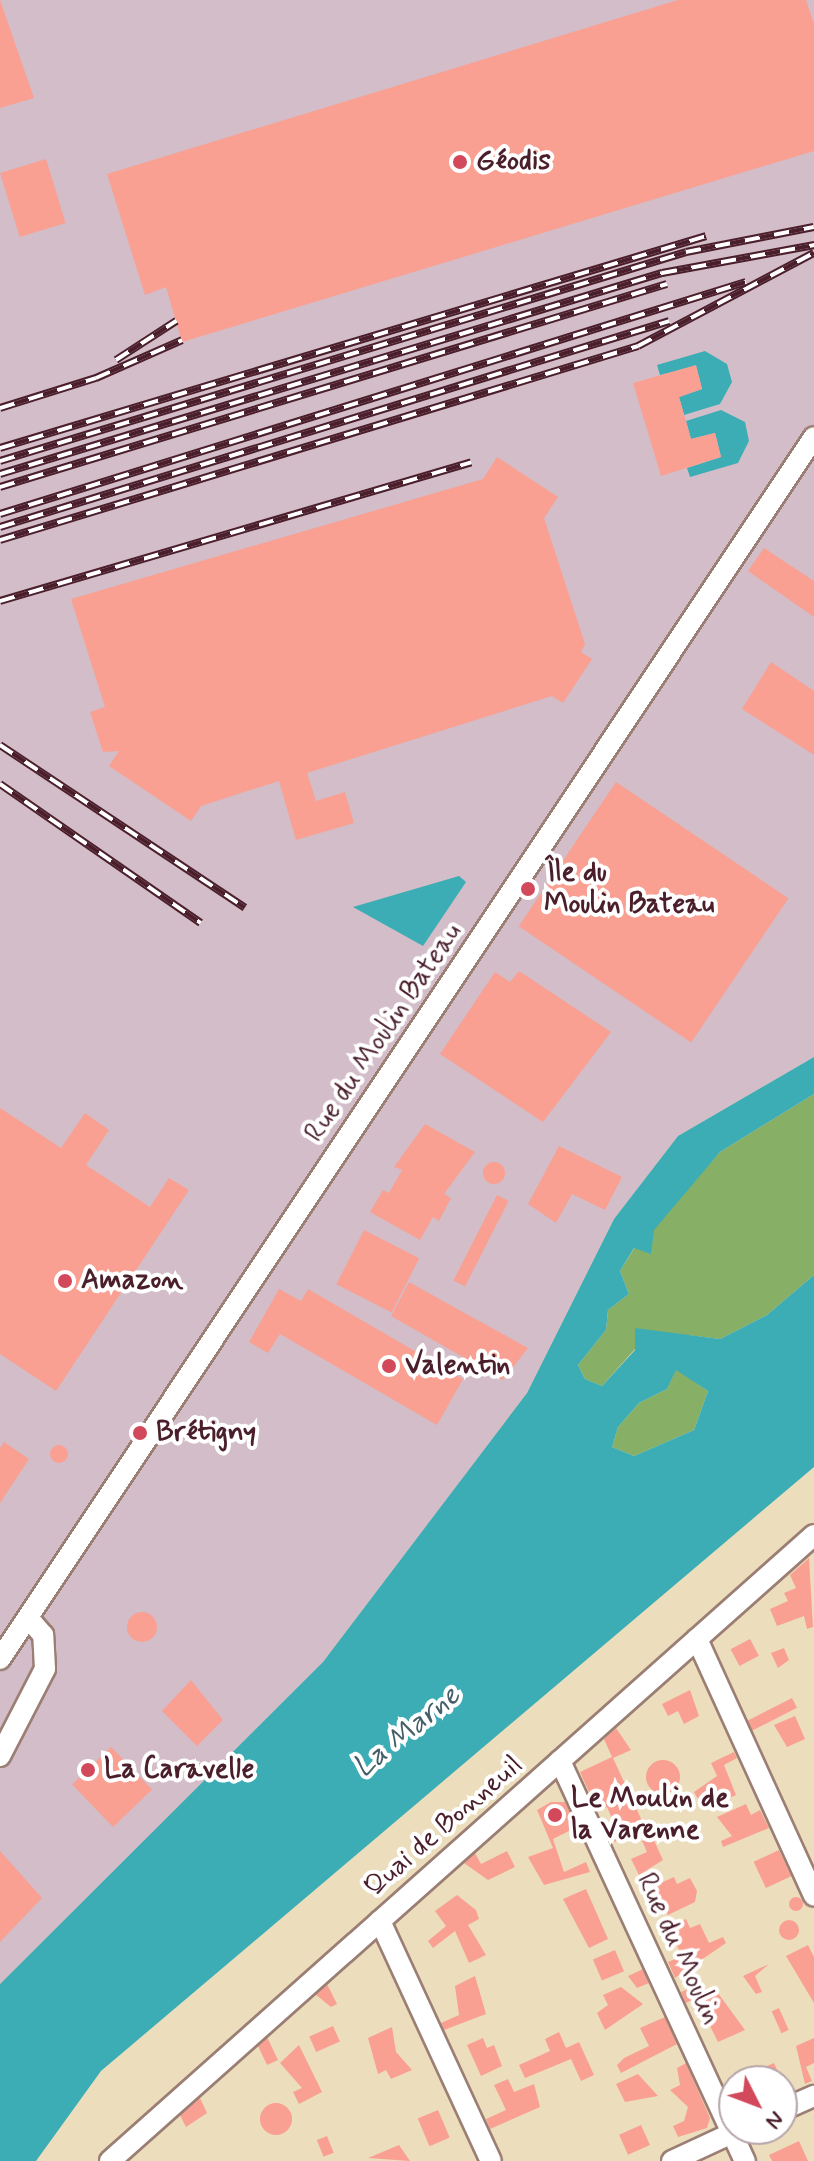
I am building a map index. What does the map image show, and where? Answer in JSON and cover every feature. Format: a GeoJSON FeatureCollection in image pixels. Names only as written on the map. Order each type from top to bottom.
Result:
{"type":"FeatureCollection","features":[{"type":"Feature","properties":{"kind":"street","name":"Rue du Moulin Bateau"},"geometry":{"type":"LineString","coordinates":[[0,1659],[30,1620],[814,437]]}},
{"type":"Feature","properties":{"kind":"street","name":"Quai de Bonneuil"},"geometry":{"type":"LineString","coordinates":[[110,2161],[814,1535]]}},
{"type":"Feature","properties":{"kind":"street"},"geometry":{"type":"LineString","coordinates":[[0,1756],[45,1669],[43,1635],[30,1620]]}},
{"type":"Feature","properties":{"kind":"street"},"geometry":{"type":"LineString","coordinates":[[697,1639],[814,1896]]}},
{"type":"Feature","properties":{"kind":"street","name":"Rue du Moulin"},"geometry":{"type":"LineString","coordinates":[[560,1761],[718,2091]]}},
{"type":"Feature","properties":{"kind":"street"},"geometry":{"type":"LineString","coordinates":[[380,1921],[491,2161]]}},
{"type":"Feature","properties":{"kind":"street"},"geometry":{"type":"LineString","coordinates":[[672,2161],[718,2140]]}},
{"type":"Feature","properties":{"kind":"shaded area"},"geometry":{"type":"Polygon","coordinates":[[[0,0],[814,0],[814,1057],[678,1136],[614,1219],[527,1393],[323,1662],[0,1984],[0,0]]]}},
{"type":"Feature","properties":{"kind":"green space"},"geometry":{"type":"Polygon","coordinates":[[[814,1094],[814,1275],[767,1315],[720,1339],[687,1335],[635,1349],[602,1386],[585,1379],[578,1365],[606,1330],[608,1310],[629,1294],[620,1271],[635,1247],[720,1152],[814,1094]]]}},
{"type":"Feature","properties":{"kind":"green space"},"geometry":{"type":"Polygon","coordinates":[[[676,1369],[708,1391],[694,1430],[634,1456],[612,1447],[618,1427],[639,1403],[667,1389],[676,1369]]]}},
{"type":"Feature","properties":{"kind":"water"},"geometry":{"type":"Polygon","coordinates":[[[705,351],[727,364],[732,382],[720,404],[684,415],[679,397],[702,389],[696,366],[660,375],[657,365],[705,351]]]}},
{"type":"Feature","properties":{"kind":"water"},"geometry":{"type":"Polygon","coordinates":[[[721,410],[745,422],[749,441],[738,463],[690,477],[687,468],[721,457],[715,433],[691,439],[686,421],[721,410]]]}},
{"type":"Feature","properties":{"kind":"water"},"geometry":{"type":"Polygon","coordinates":[[[459,876],[466,882],[423,946],[353,907],[459,876]]]}},
{"type":"Feature","properties":{"kind":"water","name":"La Marne"},"geometry":{"type":"Polygon","coordinates":[[[814,1057],[814,1094],[720,1152],[654,1230],[651,1254],[634,1248],[620,1271],[629,1294],[608,1310],[606,1330],[578,1365],[585,1379],[602,1386],[635,1350],[635,1328],[720,1339],[767,1315],[814,1275],[814,1467],[101,2071],[36,2161],[0,2161],[0,1984],[323,1662],[527,1393],[614,1219],[678,1136],[814,1057]],[[676,1370],[667,1389],[639,1403],[618,1427],[612,1447],[634,1456],[694,1430],[708,1391],[676,1370]]]}},
{"type":"Feature","properties":{"kind":"building"},"geometry":{"type":"Polygon","coordinates":[[[0,0],[34,98],[0,108],[0,0]]]}},
{"type":"Feature","properties":{"kind":"building","name":"Géodis"},"geometry":{"type":"Polygon","coordinates":[[[678,0],[806,0],[814,24],[814,151],[182,342],[166,287],[145,295],[107,174],[678,0]]]}},
{"type":"Feature","properties":{"kind":"building"},"geometry":{"type":"Polygon","coordinates":[[[46,159],[66,223],[20,237],[0,173],[46,159]]]}},
{"type":"Feature","properties":{"kind":"building"},"geometry":{"type":"Polygon","coordinates":[[[696,365],[702,389],[679,397],[691,439],[715,433],[721,457],[661,476],[633,383],[696,365]]]}},
{"type":"Feature","properties":{"kind":"building"},"geometry":{"type":"Polygon","coordinates":[[[497,457],[558,497],[544,518],[585,644],[581,652],[592,659],[563,703],[552,696],[307,773],[316,801],[345,792],[354,823],[296,840],[279,781],[201,806],[191,821],[109,766],[119,751],[103,752],[90,712],[105,707],[71,599],[483,479],[497,457]]]}},
{"type":"Feature","properties":{"kind":"building"},"geometry":{"type":"Polygon","coordinates":[[[764,548],[814,581],[814,617],[748,571],[764,548]]]}},
{"type":"Feature","properties":{"kind":"building"},"geometry":{"type":"Polygon","coordinates":[[[771,662],[814,691],[814,755],[742,709],[771,662]]]}},
{"type":"Feature","properties":{"kind":"building"},"geometry":{"type":"Polygon","coordinates":[[[616,782],[788,898],[691,1043],[519,926],[616,782]]]}},
{"type":"Feature","properties":{"kind":"building"},"geometry":{"type":"Polygon","coordinates":[[[519,971],[611,1032],[543,1122],[440,1054],[495,972],[510,982],[519,971]]]}},
{"type":"Feature","properties":{"kind":"building","name":"Amazon"},"geometry":{"type":"Polygon","coordinates":[[[0,1108],[61,1148],[85,1113],[109,1130],[86,1165],[150,1207],[169,1178],[189,1190],[56,1391],[0,1354],[0,1108]]]}},
{"type":"Feature","properties":{"kind":"building"},"geometry":{"type":"Polygon","coordinates":[[[425,1124],[475,1152],[444,1194],[451,1198],[439,1221],[433,1217],[420,1240],[370,1212],[383,1190],[389,1193],[402,1170],[394,1167],[425,1124]]]}},
{"type":"Feature","properties":{"kind":"building"},"geometry":{"type":"Polygon","coordinates":[[[559,1146],[622,1177],[605,1210],[572,1194],[556,1223],[528,1204],[559,1146]]]}},
{"type":"Feature","properties":{"kind":"building"},"geometry":{"type":"Polygon","coordinates":[[[494,1162],[502,1165],[505,1173],[502,1181],[494,1184],[486,1181],[483,1173],[486,1165],[494,1162]]]}},
{"type":"Feature","properties":{"kind":"building"},"geometry":{"type":"Polygon","coordinates":[[[497,1195],[509,1201],[465,1286],[453,1281],[497,1195]]]}},
{"type":"Feature","properties":{"kind":"building"},"geometry":{"type":"Polygon","coordinates":[[[364,1230],[419,1258],[392,1312],[336,1284],[364,1230]]]}},
{"type":"Feature","properties":{"kind":"building"},"geometry":{"type":"Polygon","coordinates":[[[409,1282],[528,1348],[503,1380],[391,1316],[409,1282]]]}},
{"type":"Feature","properties":{"kind":"building","name":"Valentin"},"geometry":{"type":"Polygon","coordinates":[[[279,1289],[301,1301],[308,1289],[463,1379],[437,1425],[280,1334],[268,1353],[249,1342],[279,1289]]]}},
{"type":"Feature","properties":{"kind":"building"},"geometry":{"type":"Polygon","coordinates":[[[4,1442],[29,1459],[0,1503],[0,1448],[4,1442]]]}},
{"type":"Feature","properties":{"kind":"building"},"geometry":{"type":"Polygon","coordinates":[[[55,1445],[63,1445],[68,1454],[66,1461],[55,1463],[50,1458],[50,1450],[55,1445]]]}},
{"type":"Feature","properties":{"kind":"building"},"geometry":{"type":"Polygon","coordinates":[[[809,1558],[813,1627],[807,1629],[804,1616],[777,1626],[770,1609],[788,1601],[784,1593],[796,1588],[790,1575],[809,1558]]]}},
{"type":"Feature","properties":{"kind":"building"},"geometry":{"type":"Polygon","coordinates":[[[142,1612],[153,1616],[157,1627],[153,1638],[142,1642],[131,1638],[127,1627],[131,1616],[142,1612]]]}},
{"type":"Feature","properties":{"kind":"building"},"geometry":{"type":"Polygon","coordinates":[[[750,1639],[759,1656],[739,1666],[731,1649],[750,1639]]]}},
{"type":"Feature","properties":{"kind":"building"},"geometry":{"type":"Polygon","coordinates":[[[784,1648],[789,1660],[778,1668],[771,1653],[784,1648]]]}},
{"type":"Feature","properties":{"kind":"building"},"geometry":{"type":"Polygon","coordinates":[[[191,1680],[223,1720],[197,1746],[162,1711],[191,1680]]]}},
{"type":"Feature","properties":{"kind":"building"},"geometry":{"type":"Polygon","coordinates":[[[690,1690],[699,1716],[684,1724],[678,1711],[668,1716],[662,1704],[690,1690]]]}},
{"type":"Feature","properties":{"kind":"building"},"geometry":{"type":"Polygon","coordinates":[[[792,1698],[797,1708],[752,1731],[747,1721],[792,1698]]]}},
{"type":"Feature","properties":{"kind":"building"},"geometry":{"type":"Polygon","coordinates":[[[795,1716],[805,1739],[787,1747],[774,1725],[795,1716]]]}},
{"type":"Feature","properties":{"kind":"building"},"geometry":{"type":"Polygon","coordinates":[[[616,1728],[631,1750],[613,1758],[643,1823],[651,1826],[612,1843],[609,1836],[618,1832],[607,1807],[598,1812],[580,1772],[612,1757],[604,1739],[616,1728]]]}},
{"type":"Feature","properties":{"kind":"building"},"geometry":{"type":"Polygon","coordinates":[[[111,1747],[152,1789],[113,1827],[72,1785],[111,1747]]]}},
{"type":"Feature","properties":{"kind":"building"},"geometry":{"type":"Polygon","coordinates":[[[734,1752],[737,1758],[724,1765],[736,1795],[704,1809],[694,1792],[717,1776],[711,1763],[734,1752]]]}},
{"type":"Feature","properties":{"kind":"building"},"geometry":{"type":"Polygon","coordinates":[[[663,1760],[675,1765],[680,1777],[675,1789],[663,1794],[651,1789],[646,1777],[651,1765],[663,1760]]]}},
{"type":"Feature","properties":{"kind":"building"},"geometry":{"type":"Polygon","coordinates":[[[551,1802],[565,1802],[582,1838],[575,1842],[569,1831],[553,1839],[564,1872],[586,1862],[590,1872],[544,1885],[528,1857],[553,1848],[537,1810],[551,1802]]]}},
{"type":"Feature","properties":{"kind":"building"},"geometry":{"type":"Polygon","coordinates":[[[746,1804],[751,1815],[760,1810],[769,1828],[723,1847],[721,1841],[732,1836],[717,1817],[746,1804]]]}},
{"type":"Feature","properties":{"kind":"building"},"geometry":{"type":"Polygon","coordinates":[[[652,1836],[663,1860],[639,1875],[631,1859],[647,1852],[642,1841],[652,1836]]]}},
{"type":"Feature","properties":{"kind":"building"},"geometry":{"type":"Polygon","coordinates":[[[779,1850],[791,1876],[766,1888],[754,1862],[779,1850]]]}},
{"type":"Feature","properties":{"kind":"building"},"geometry":{"type":"Polygon","coordinates":[[[0,1851],[42,1898],[0,1942],[0,1851]]]}},
{"type":"Feature","properties":{"kind":"building"},"geometry":{"type":"Polygon","coordinates":[[[507,1851],[515,1867],[488,1880],[464,1863],[475,1853],[481,1864],[507,1851]]]}},
{"type":"Feature","properties":{"kind":"building"},"geometry":{"type":"Polygon","coordinates":[[[674,1877],[677,1884],[690,1878],[697,1891],[695,1902],[668,1915],[654,1886],[674,1877]]]}},
{"type":"Feature","properties":{"kind":"building"},"geometry":{"type":"Polygon","coordinates":[[[586,1889],[608,1939],[589,1948],[563,1899],[586,1889]]]}},
{"type":"Feature","properties":{"kind":"building"},"geometry":{"type":"Polygon","coordinates":[[[457,1895],[476,1910],[479,1919],[468,1925],[486,1955],[469,1963],[455,1931],[433,1948],[428,1941],[446,1926],[435,1911],[457,1895]]]}},
{"type":"Feature","properties":{"kind":"building"},"geometry":{"type":"Polygon","coordinates":[[[796,1897],[803,1904],[796,1911],[789,1904],[796,1897]]]}},
{"type":"Feature","properties":{"kind":"building"},"geometry":{"type":"Polygon","coordinates":[[[686,1919],[690,1928],[700,1924],[709,1943],[723,1937],[726,1943],[675,1978],[668,1962],[682,1956],[668,1927],[686,1919]]]}},
{"type":"Feature","properties":{"kind":"building"},"geometry":{"type":"Polygon","coordinates":[[[789,1920],[796,1923],[799,1930],[796,1937],[789,1940],[782,1937],[779,1930],[782,1923],[789,1920]]]}},
{"type":"Feature","properties":{"kind":"building"},"geometry":{"type":"Polygon","coordinates":[[[808,1945],[814,1957],[814,2003],[786,1956],[808,1945]]]}},
{"type":"Feature","properties":{"kind":"building"},"geometry":{"type":"Polygon","coordinates":[[[615,1950],[624,1971],[602,1981],[593,1959],[615,1950]]]}},
{"type":"Feature","properties":{"kind":"building"},"geometry":{"type":"Polygon","coordinates":[[[769,1964],[755,1976],[762,1992],[756,1994],[743,1976],[769,1964]]]}},
{"type":"Feature","properties":{"kind":"building"},"geometry":{"type":"Polygon","coordinates":[[[643,1969],[649,1983],[637,1988],[628,1976],[643,1969]]]}},
{"type":"Feature","properties":{"kind":"building"},"geometry":{"type":"Polygon","coordinates":[[[475,1976],[486,2014],[444,2030],[441,2023],[459,2015],[455,1986],[475,1976]]]}},
{"type":"Feature","properties":{"kind":"building"},"geometry":{"type":"Polygon","coordinates":[[[327,1984],[337,2004],[331,2007],[315,1994],[327,1984]]]}},
{"type":"Feature","properties":{"kind":"building"},"geometry":{"type":"Polygon","coordinates":[[[698,1985],[702,1995],[715,1989],[745,2030],[718,2042],[696,1998],[686,2003],[681,1992],[698,1985]]]}},
{"type":"Feature","properties":{"kind":"building"},"geometry":{"type":"Polygon","coordinates":[[[621,1987],[643,2004],[605,2030],[597,2013],[608,2005],[603,1995],[621,1987]]]}},
{"type":"Feature","properties":{"kind":"building"},"geometry":{"type":"Polygon","coordinates":[[[779,2008],[789,2030],[781,2033],[772,2011],[779,2008]]]}},
{"type":"Feature","properties":{"kind":"building"},"geometry":{"type":"Polygon","coordinates":[[[665,2017],[677,2044],[621,2073],[617,2065],[624,2058],[649,2046],[640,2028],[665,2017]]]}},
{"type":"Feature","properties":{"kind":"building"},"geometry":{"type":"Polygon","coordinates":[[[333,2026],[340,2042],[316,2052],[309,2037],[333,2026]]]}},
{"type":"Feature","properties":{"kind":"building"},"geometry":{"type":"Polygon","coordinates":[[[392,2027],[396,2052],[412,2070],[391,2079],[386,2070],[378,2074],[368,2038],[392,2027]]]}},
{"type":"Feature","properties":{"kind":"building"},"geometry":{"type":"Polygon","coordinates":[[[559,2032],[566,2048],[579,2042],[594,2075],[581,2081],[571,2059],[525,2078],[519,2065],[550,2051],[545,2039],[559,2032]]]}},
{"type":"Feature","properties":{"kind":"building"},"geometry":{"type":"Polygon","coordinates":[[[267,2037],[278,2060],[267,2065],[258,2046],[267,2037]]]}},
{"type":"Feature","properties":{"kind":"building"},"geometry":{"type":"Polygon","coordinates":[[[483,2038],[487,2048],[494,2045],[502,2066],[481,2076],[467,2045],[483,2038]]]}},
{"type":"Feature","properties":{"kind":"building"},"geometry":{"type":"Polygon","coordinates":[[[814,2038],[814,2063],[806,2067],[812,2081],[805,2084],[796,2046],[814,2038]]]}},
{"type":"Feature","properties":{"kind":"building"},"geometry":{"type":"Polygon","coordinates":[[[299,2045],[322,2092],[299,2104],[293,2092],[302,2088],[280,2063],[299,2045]]]}},
{"type":"Feature","properties":{"kind":"building"},"geometry":{"type":"Polygon","coordinates":[[[686,2063],[710,2118],[707,2128],[678,2137],[673,2126],[684,2121],[688,2107],[670,2090],[680,2085],[677,2068],[686,2063]]]}},
{"type":"Feature","properties":{"kind":"building"},"geometry":{"type":"Polygon","coordinates":[[[638,2074],[658,2096],[625,2102],[616,2084],[638,2074]]]}},
{"type":"Feature","properties":{"kind":"building"},"geometry":{"type":"Polygon","coordinates":[[[508,2079],[514,2092],[534,2084],[540,2107],[490,2129],[486,2119],[506,2110],[494,2085],[508,2079]]]}},
{"type":"Feature","properties":{"kind":"building"},"geometry":{"type":"Polygon","coordinates":[[[200,2098],[207,2113],[186,2127],[180,2115],[200,2098]]]}},
{"type":"Feature","properties":{"kind":"building"},"geometry":{"type":"Polygon","coordinates":[[[276,2103],[287,2108],[292,2119],[287,2130],[276,2135],[265,2130],[260,2119],[265,2108],[276,2103]]]}},
{"type":"Feature","properties":{"kind":"building"},"geometry":{"type":"Polygon","coordinates":[[[438,2110],[450,2138],[429,2146],[418,2119],[438,2110]]]}},
{"type":"Feature","properties":{"kind":"building"},"geometry":{"type":"Polygon","coordinates":[[[641,2125],[650,2145],[628,2155],[619,2135],[641,2125]]]}},
{"type":"Feature","properties":{"kind":"building"},"geometry":{"type":"Polygon","coordinates":[[[327,2136],[334,2153],[324,2157],[317,2140],[327,2136]]]}},
{"type":"Feature","properties":{"kind":"building"},"geometry":{"type":"Polygon","coordinates":[[[798,2141],[808,2161],[772,2161],[769,2155],[790,2145],[798,2145],[798,2141]]]}},
{"type":"Feature","properties":{"kind":"building"},"geometry":{"type":"Polygon","coordinates":[[[399,2145],[410,2161],[368,2158],[399,2145]]]}},
{"type":"Feature","properties":{"kind":"railway"},"geometry":{"type":"LineString","coordinates":[[0,461],[686,252],[814,227]]}},
{"type":"Feature","properties":{"kind":"railway"},"geometry":{"type":"LineString","coordinates":[[0,448],[706,236]]}},
{"type":"Feature","properties":{"kind":"railway"},"geometry":{"type":"LineString","coordinates":[[0,474],[662,273],[814,245]]}},
{"type":"Feature","properties":{"kind":"railway"},"geometry":{"type":"LineString","coordinates":[[0,540],[638,346],[814,253]]}},
{"type":"Feature","properties":{"kind":"railway"},"geometry":{"type":"LineString","coordinates":[[0,514],[746,282]]}},
{"type":"Feature","properties":{"kind":"railway"},"geometry":{"type":"LineString","coordinates":[[0,487],[667,284]]}},
{"type":"Feature","properties":{"kind":"railway"},"geometry":{"type":"LineString","coordinates":[[116,360],[176,321]]}},
{"type":"Feature","properties":{"kind":"railway"},"geometry":{"type":"LineString","coordinates":[[0,527],[669,321]]}},
{"type":"Feature","properties":{"kind":"railway"},"geometry":{"type":"LineString","coordinates":[[0,408],[96,378],[182,340]]}},
{"type":"Feature","properties":{"kind":"railway"},"geometry":{"type":"LineString","coordinates":[[0,601],[471,462]]}},
{"type":"Feature","properties":{"kind":"railway"},"geometry":{"type":"LineString","coordinates":[[0,745],[245,908]]}},
{"type":"Feature","properties":{"kind":"railway"},"geometry":{"type":"LineString","coordinates":[[0,784],[201,923]]}},
{"type":"Feature","properties":{"kind":"place","name":"Géodis"},"geometry":{"type":"Point","coordinates":[460,162]}},
{"type":"Feature","properties":{"kind":"place","name":"Île du Moulin Bateau"},"geometry":{"type":"Point","coordinates":[528,889]}},
{"type":"Feature","properties":{"kind":"place","name":"Amazon"},"geometry":{"type":"Point","coordinates":[65,1281]}},
{"type":"Feature","properties":{"kind":"place","name":"Valentin"},"geometry":{"type":"Point","coordinates":[389,1366]}},
{"type":"Feature","properties":{"kind":"place","name":"Brétigny"},"geometry":{"type":"Point","coordinates":[140,1433]}},
{"type":"Feature","properties":{"kind":"place","name":"La Caravelle"},"geometry":{"type":"Point","coordinates":[88,1770]}},
{"type":"Feature","properties":{"kind":"place","name":"Le Moulin de la Varenne"},"geometry":{"type":"Point","coordinates":[555,1815]}}]}
